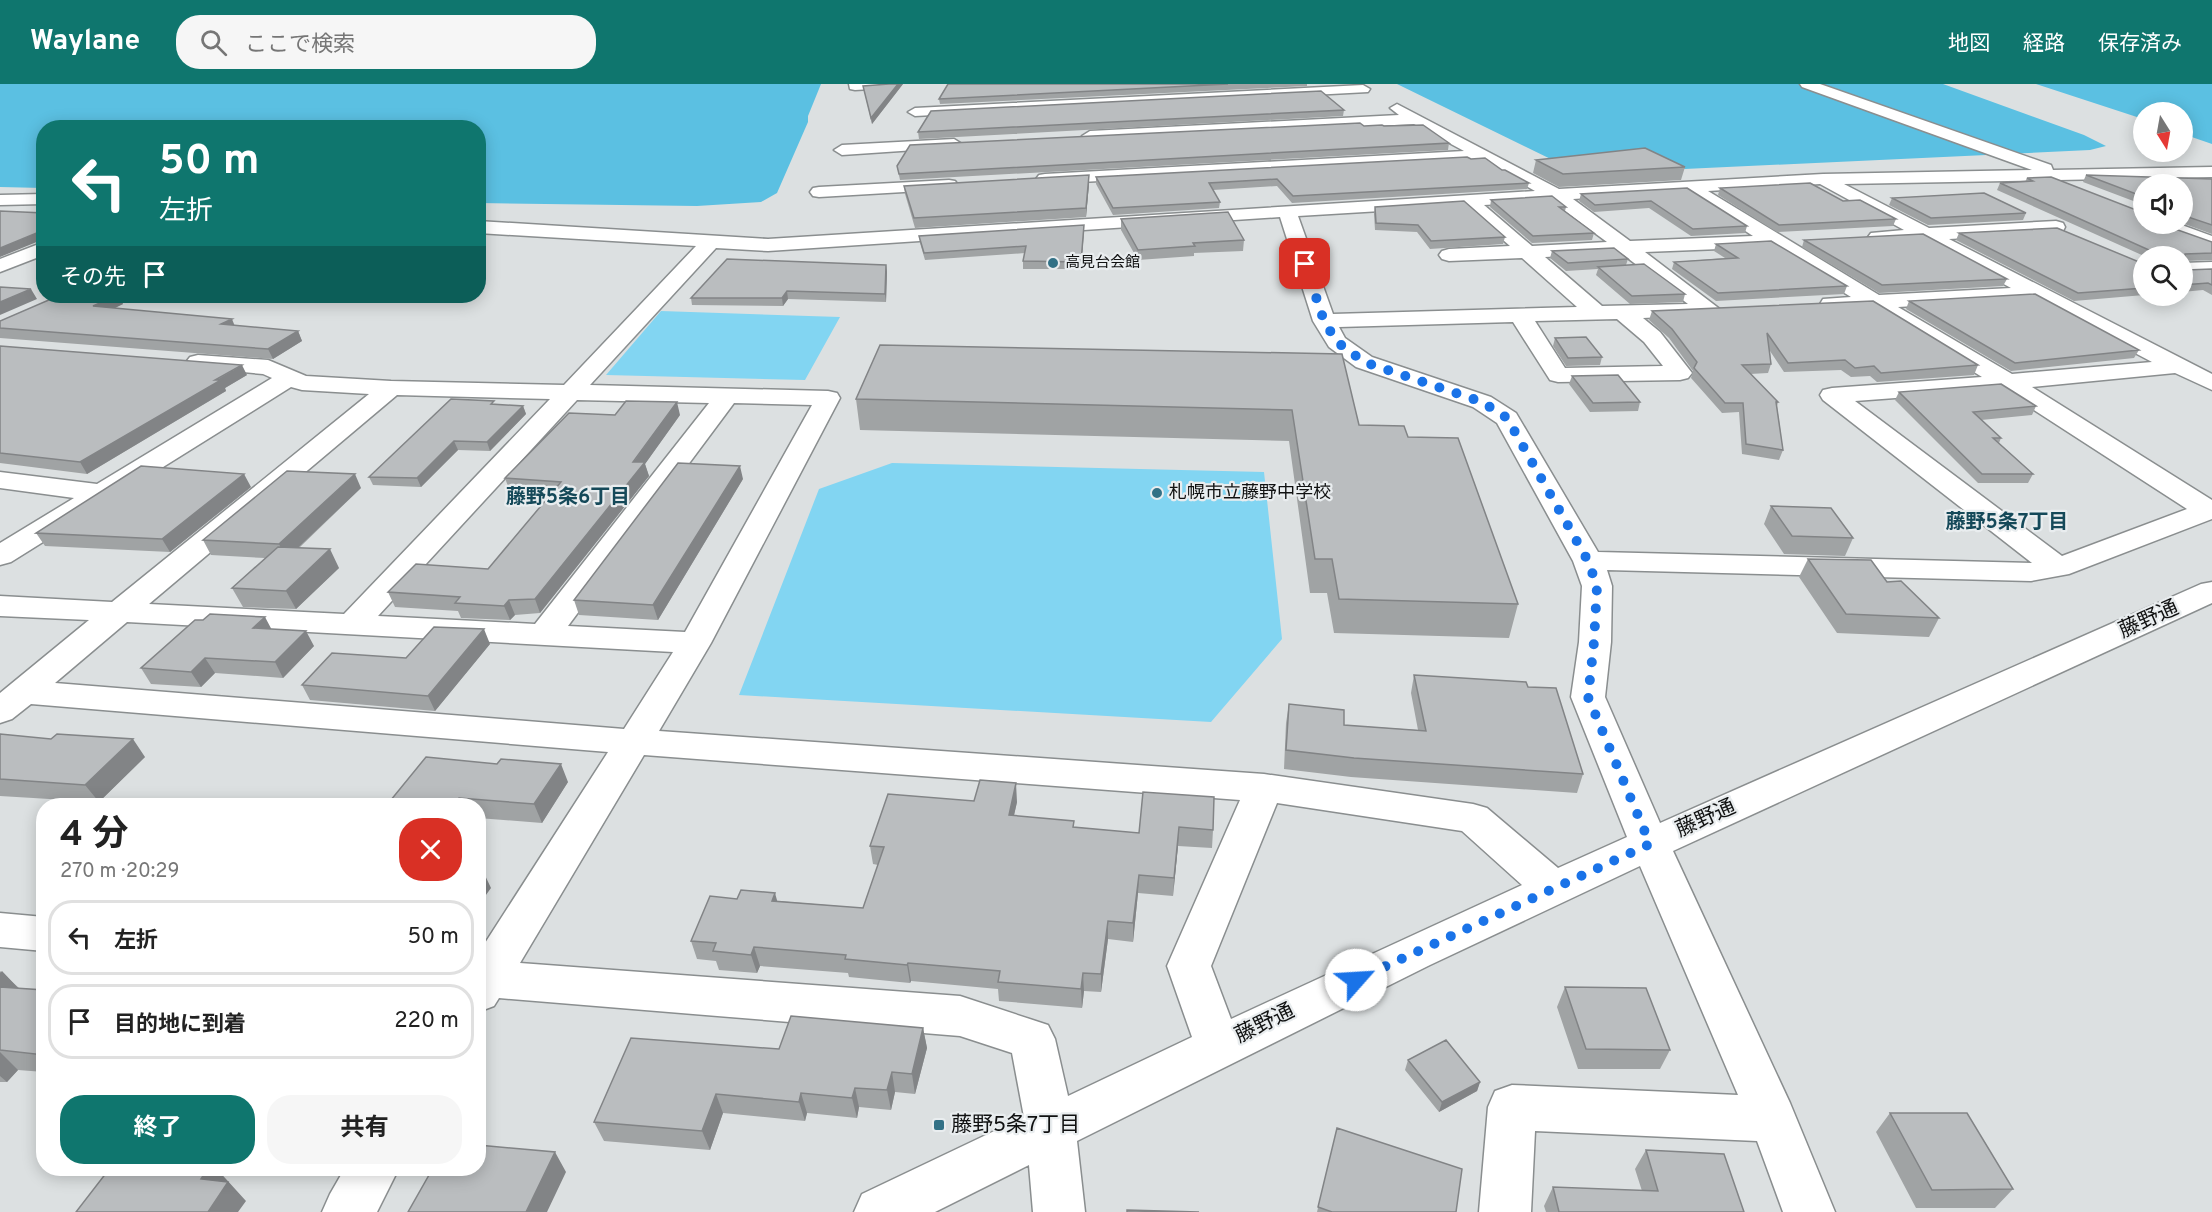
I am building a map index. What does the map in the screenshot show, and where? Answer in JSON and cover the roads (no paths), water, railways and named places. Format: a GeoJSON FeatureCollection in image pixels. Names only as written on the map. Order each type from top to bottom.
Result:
{"type":"FeatureCollection","features":[{"type":"Feature","properties":{"kind":"street"},"geometry":{"type":"LineString","coordinates":[[855,86],[888,84]]}},
{"type":"Feature","properties":{"kind":"street"},"geometry":{"type":"LineString","coordinates":[[1807,84],[2030,162],[2088,193]]}},
{"type":"Feature","properties":{"kind":"street"},"geometry":{"type":"LineString","coordinates":[[915,112],[1039,98],[1359,86],[1554,194],[1629,247],[1710,310]]}},
{"type":"Feature","properties":{"kind":"street"},"geometry":{"type":"LineString","coordinates":[[1039,98],[1052,121]]}},
{"type":"Feature","properties":{"kind":"street"},"geometry":{"type":"LineString","coordinates":[[1074,137],[1417,119]]}},
{"type":"Feature","properties":{"kind":"street"},"geometry":{"type":"LineString","coordinates":[[842,150],[969,143]]}},
{"type":"Feature","properties":{"kind":"street"},"geometry":{"type":"LineString","coordinates":[[1027,180],[1481,155]]}},
{"type":"Feature","properties":{"kind":"street"},"geometry":{"type":"LineString","coordinates":[[1073,157],[1110,222]]}},
{"type":"Feature","properties":{"kind":"street"},"geometry":{"type":"LineString","coordinates":[[1305,164],[1319,179]]}},
{"type":"Feature","properties":{"kind":"street"},"geometry":{"type":"LineString","coordinates":[[486,228],[768,245],[1287,211],[1340,200],[1468,200],[1823,179],[2212,172]]}},
{"type":"Feature","properties":{"kind":"street"},"geometry":{"type":"LineString","coordinates":[[1949,177],[1981,192]]}},
{"type":"Feature","properties":{"kind":"street"},"geometry":{"type":"LineString","coordinates":[[1823,179],[2036,293],[2212,383]]}},
{"type":"Feature","properties":{"kind":"street"},"geometry":{"type":"LineString","coordinates":[[819,192],[969,184]]}},
{"type":"Feature","properties":{"kind":"street"},"geometry":{"type":"LineString","coordinates":[[1688,186],[1875,303],[2008,382],[2210,510]]}},
{"type":"Feature","properties":{"kind":"street"},"geometry":{"type":"LineString","coordinates":[[0,200],[36,199]]}},
{"type":"Feature","properties":{"kind":"street"},"geometry":{"type":"LineString","coordinates":[[1468,200],[1598,313]]}},
{"type":"Feature","properties":{"kind":"street"},"geometry":{"type":"LineString","coordinates":[[1287,211],[1324,321],[1337,342],[1364,362],[1482,402],[1507,418],[1588,561],[1597,586],[1588,697],[1650,844],[1773,1119],[1809,1212]]}},
{"type":"Feature","properties":{"kind":"street"},"geometry":{"type":"LineString","coordinates":[[1857,238],[2062,229],[2024,212]]}},
{"type":"Feature","properties":{"kind":"street"},"geometry":{"type":"LineString","coordinates":[[2189,234],[2212,243]]}},
{"type":"Feature","properties":{"kind":"street"},"geometry":{"type":"LineString","coordinates":[[1449,255],[1809,240]]}},
{"type":"Feature","properties":{"kind":"street"},"geometry":{"type":"LineString","coordinates":[[354,623],[711,242]]}},
{"type":"Feature","properties":{"kind":"street"},"geometry":{"type":"LineString","coordinates":[[0,266],[36,251]]}},
{"type":"Feature","properties":{"kind":"street"},"geometry":{"type":"LineString","coordinates":[[2193,269],[2212,268]]}},
{"type":"Feature","properties":{"kind":"street"},"geometry":{"type":"LineString","coordinates":[[1816,305],[2036,293]]}},
{"type":"Feature","properties":{"kind":"street"},"geometry":{"type":"LineString","coordinates":[[1324,321],[1734,309]]}},
{"type":"Feature","properties":{"kind":"street"},"geometry":{"type":"LineString","coordinates":[[1520,315],[1558,375],[1680,373],[1652,337],[1622,312]]}},
{"type":"Feature","properties":{"kind":"street"},"geometry":{"type":"LineString","coordinates":[[175,360],[268,367],[302,383],[390,388],[828,398],[695,643],[635,742],[486,975]]}},
{"type":"Feature","properties":{"kind":"street"},"geometry":{"type":"LineString","coordinates":[[2058,568],[1832,395],[2180,366]]}},
{"type":"Feature","properties":{"kind":"street"},"geometry":{"type":"LineString","coordinates":[[0,556],[290,377]]}},
{"type":"Feature","properties":{"kind":"street"},"geometry":{"type":"LineString","coordinates":[[12,701],[390,388]]}},
{"type":"Feature","properties":{"kind":"street"},"geometry":{"type":"LineString","coordinates":[[545,634],[728,395]]}},
{"type":"Feature","properties":{"kind":"street"},"geometry":{"type":"LineString","coordinates":[[0,480],[100,493]]}},
{"type":"Feature","properties":{"kind":"street"},"geometry":{"type":"LineString","coordinates":[[1588,561],[2031,572],[2058,568],[2210,510]]}},
{"type":"Feature","properties":{"kind":"street","name":"藤野通"},"geometry":{"type":"LineString","coordinates":[[880,1212],[1553,888],[2212,591]]}},
{"type":"Feature","properties":{"kind":"street"},"geometry":{"type":"LineString","coordinates":[[0,606],[354,623],[695,643]]}},
{"type":"Feature","properties":{"kind":"street"},"geometry":{"type":"LineString","coordinates":[[12,701],[635,742],[1264,788],[1473,818],[1553,888]]}},
{"type":"Feature","properties":{"kind":"street"},"geometry":{"type":"LineString","coordinates":[[1219,1047],[1189,966],[1264,788]]}},
{"type":"Feature","properties":{"kind":"street"},"geometry":{"type":"LineString","coordinates":[[0,930],[36,933]]}},
{"type":"Feature","properties":{"kind":"street"},"geometry":{"type":"LineString","coordinates":[[486,983],[960,1016],[1032,1039],[1051,1129],[1059,1212]]}},
{"type":"Feature","properties":{"kind":"street"},"geometry":{"type":"LineString","coordinates":[[1505,1212],[1512,1107],[1773,1119]]}},
{"type":"Feature","properties":{"kind":"street"},"geometry":{"type":"LineString","coordinates":[[348,1212],[369,1176]]}},
{"type":"Feature","properties":{"kind":"place","name":"高見台会館"},"geometry":{"type":"Point","coordinates":[1053,263]}},
{"type":"Feature","properties":{"kind":"place","name":"札幌市立藤野中学校"},"geometry":{"type":"Point","coordinates":[1157,493]}},
{"type":"Feature","properties":{"kind":"place","name":"藤野5条7丁目"},"geometry":{"type":"Point","coordinates":[939,1125]}},
{"type":"Feature","properties":{"kind":"district","name":"藤野5条6丁目"},"geometry":{"type":"Point","coordinates":[568,498]}},
{"type":"Feature","properties":{"kind":"district","name":"藤野5条7丁目"},"geometry":{"type":"Point","coordinates":[2007,523]}}]}
